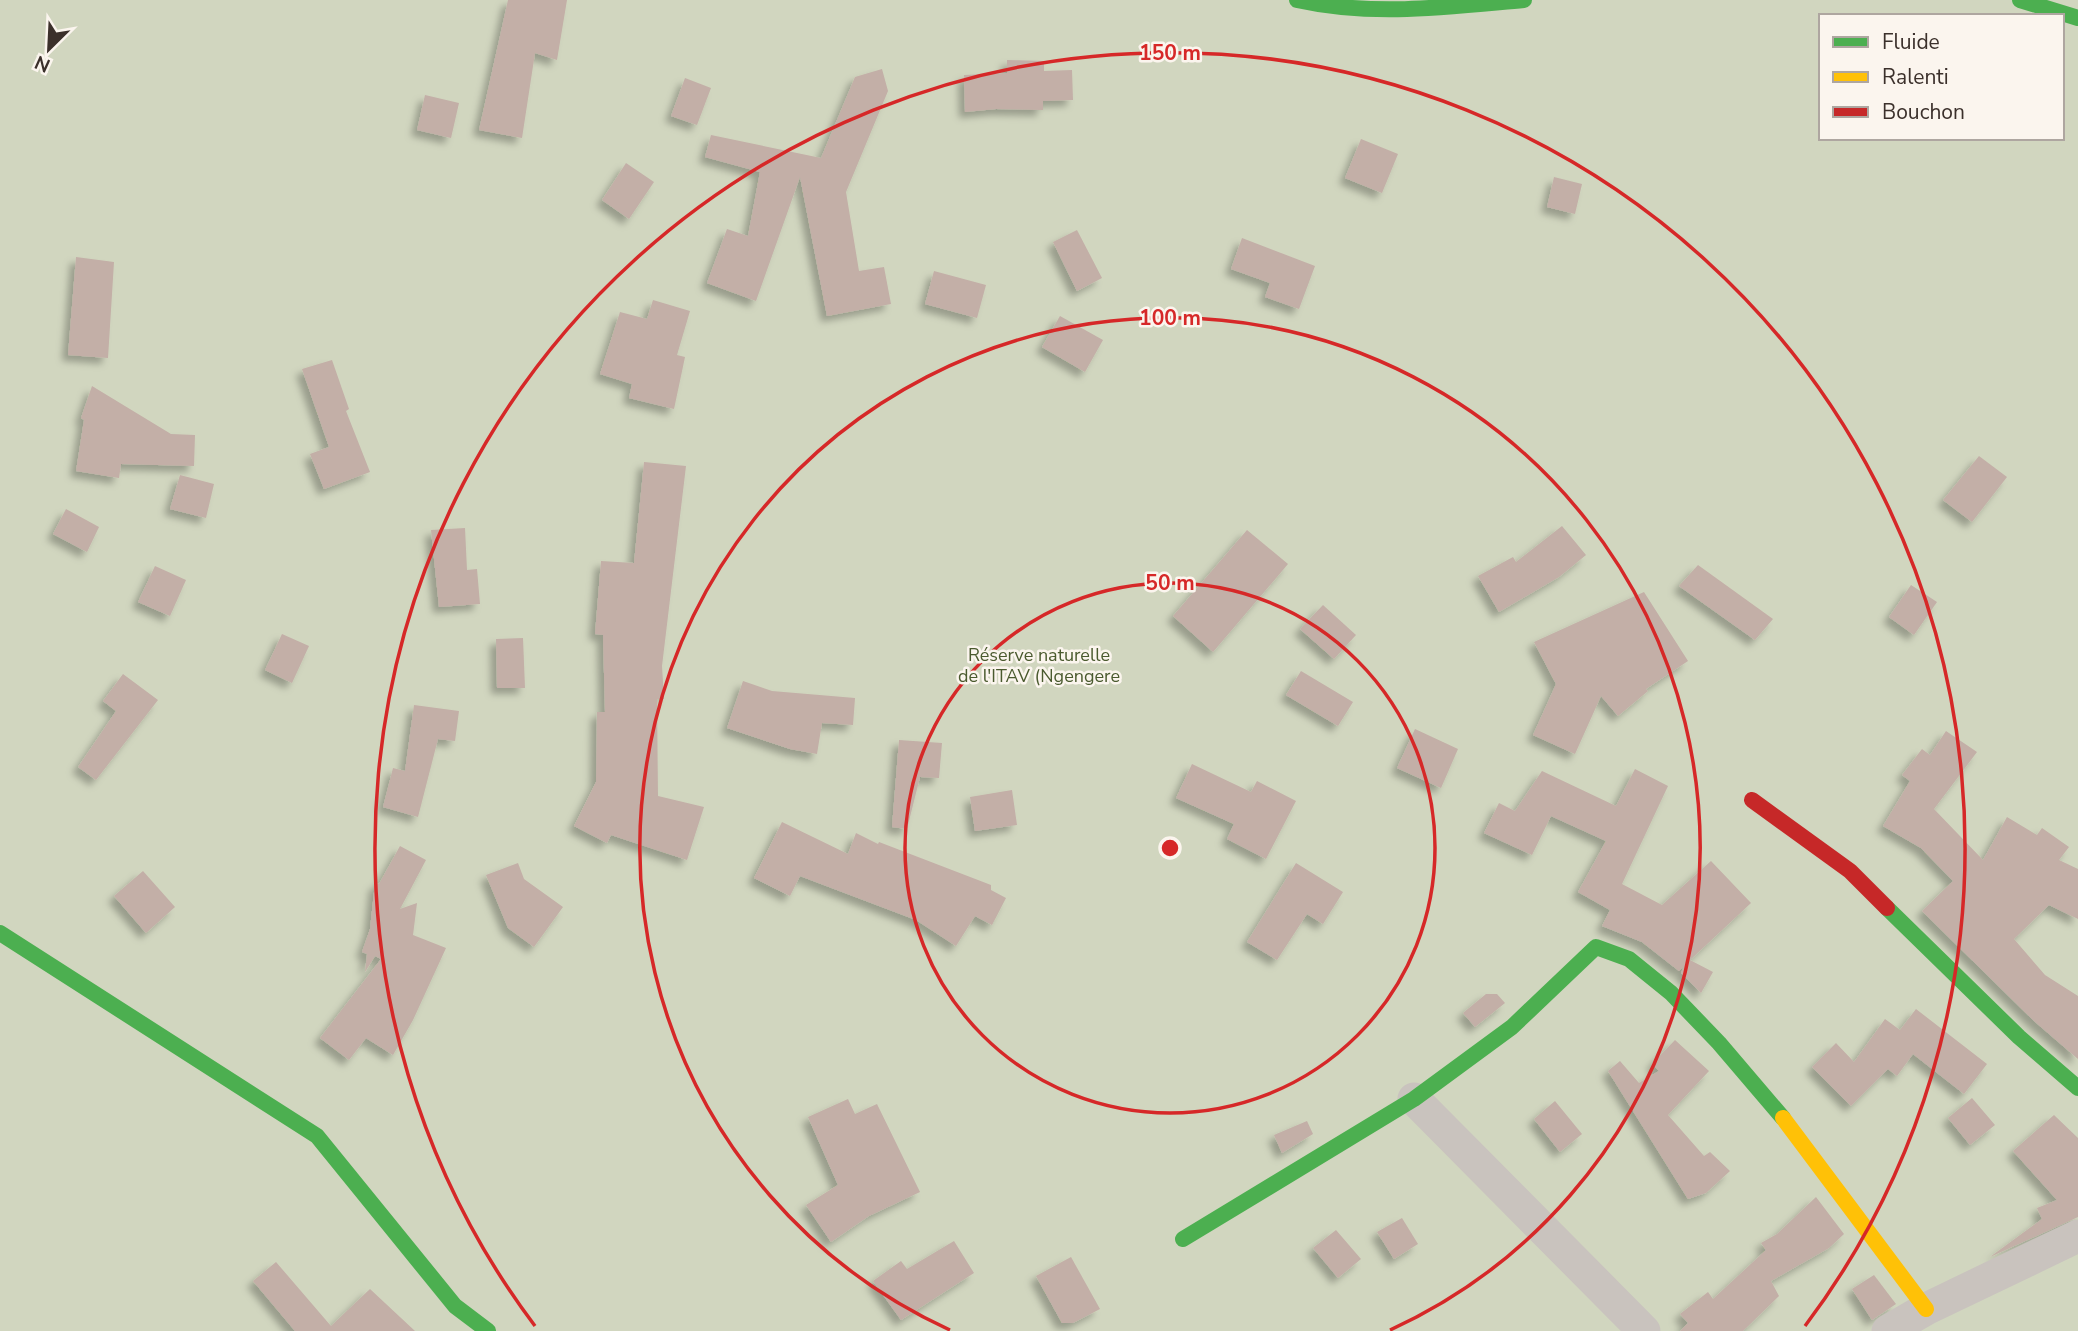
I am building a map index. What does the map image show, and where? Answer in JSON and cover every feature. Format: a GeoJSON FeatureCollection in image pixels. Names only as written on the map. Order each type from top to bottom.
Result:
{"type":"FeatureCollection","features":[{"type":"Feature","properties":{"kind":"street"},"geometry":{"type":"LineString","coordinates":[[1297,0],[1314,5],[1387,11],[1524,0]]}},
{"type":"Feature","properties":{"kind":"street"},"geometry":{"type":"LineString","coordinates":[[2020,0],[2078,18]]}},
{"type":"Feature","properties":{"kind":"street"},"geometry":{"type":"LineString","coordinates":[[1752,800],[1850,871],[2019,1037],[2078,1088]]}},
{"type":"Feature","properties":{"kind":"street"},"geometry":{"type":"LineString","coordinates":[[0,933],[317,1136],[454,1306],[488,1331]]}},
{"type":"Feature","properties":{"kind":"street"},"geometry":{"type":"LineString","coordinates":[[1183,1239],[1414,1099],[1512,1027],[1596,947],[1607,947],[1626,956],[1679,1000],[1697,1020],[1803,1141],[1926,1309]]}},
{"type":"Feature","properties":{"kind":"street"},"geometry":{"type":"LineString","coordinates":[[1414,1099],[1644,1331]]}},
{"type":"Feature","properties":{"kind":"street"},"geometry":{"type":"LineString","coordinates":[[1888,1331],[1926,1309],[2078,1236]]}},
{"type":"Feature","properties":{"kind":"green space","name":"Réserve naturelle de l'ITAV (Ngengere"},"geometry":{"type":"Polygon","coordinates":[[[0,0],[2078,0],[2078,1331],[0,1331],[0,0]]]}},
{"type":"Feature","properties":{"kind":"building"},"geometry":{"type":"Polygon","coordinates":[[[508,0],[567,0],[557,60],[535,53],[522,138],[479,130],[508,0]]]}},
{"type":"Feature","properties":{"kind":"building"},"geometry":{"type":"Polygon","coordinates":[[[1007,60],[1044,61],[1044,71],[1072,70],[1073,100],[1043,101],[1043,110],[996,109],[965,112],[964,75],[1007,73],[1007,60]]]}},
{"type":"Feature","properties":{"kind":"building"},"geometry":{"type":"Polygon","coordinates":[[[882,69],[888,91],[846,192],[859,271],[884,267],[891,304],[827,316],[800,177],[756,301],[707,283],[727,229],[748,236],[760,172],[705,157],[711,135],[821,158],[855,77],[882,69]]]}},
{"type":"Feature","properties":{"kind":"building"},"geometry":{"type":"Polygon","coordinates":[[[685,78],[711,88],[697,125],[671,116],[685,78]]]}},
{"type":"Feature","properties":{"kind":"building"},"geometry":{"type":"Polygon","coordinates":[[[425,95],[459,103],[451,138],[417,130],[425,95]]]}},
{"type":"Feature","properties":{"kind":"building"},"geometry":{"type":"Polygon","coordinates":[[[1361,139],[1398,154],[1382,193],[1345,178],[1361,139]]]}},
{"type":"Feature","properties":{"kind":"building"},"geometry":{"type":"Polygon","coordinates":[[[626,163],[654,182],[629,219],[602,200],[626,163]]]}},
{"type":"Feature","properties":{"kind":"building"},"geometry":{"type":"Polygon","coordinates":[[[1554,177],[1582,184],[1575,214],[1547,207],[1554,177]]]}},
{"type":"Feature","properties":{"kind":"building"},"geometry":{"type":"Polygon","coordinates":[[[1077,230],[1102,278],[1077,291],[1053,242],[1077,230]]]}},
{"type":"Feature","properties":{"kind":"building"},"geometry":{"type":"Polygon","coordinates":[[[1242,238],[1315,266],[1299,309],[1265,297],[1270,283],[1231,269],[1242,238]]]}},
{"type":"Feature","properties":{"kind":"building"},"geometry":{"type":"Polygon","coordinates":[[[76,257],[114,262],[108,358],[68,355],[76,257]]]}},
{"type":"Feature","properties":{"kind":"building"},"geometry":{"type":"Polygon","coordinates":[[[934,271],[986,285],[977,318],[925,304],[934,271]]]}},
{"type":"Feature","properties":{"kind":"building"},"geometry":{"type":"Polygon","coordinates":[[[653,300],[690,311],[677,355],[685,357],[674,409],[629,398],[632,384],[600,374],[620,312],[647,319],[653,300]]]}},
{"type":"Feature","properties":{"kind":"building"},"geometry":{"type":"Polygon","coordinates":[[[1060,316],[1103,340],[1085,372],[1042,347],[1060,316]]]}},
{"type":"Feature","properties":{"kind":"building"},"geometry":{"type":"Polygon","coordinates":[[[332,360],[349,409],[346,411],[370,472],[324,489],[310,454],[329,447],[302,369],[332,360]]]}},
{"type":"Feature","properties":{"kind":"building"},"geometry":{"type":"Polygon","coordinates":[[[92,386],[171,434],[195,435],[194,466],[121,464],[119,478],[76,471],[84,420],[81,418],[92,386]]]}},
{"type":"Feature","properties":{"kind":"building"},"geometry":{"type":"Polygon","coordinates":[[[1979,456],[2007,477],[1972,522],[1943,500],[1979,456]]]}},
{"type":"Feature","properties":{"kind":"building"},"geometry":{"type":"Polygon","coordinates":[[[644,462],[686,466],[662,666],[664,699],[657,699],[658,796],[704,807],[687,860],[611,835],[607,843],[574,826],[596,782],[597,712],[605,712],[603,635],[595,634],[601,561],[634,563],[644,462]]]}},
{"type":"Feature","properties":{"kind":"building"},"geometry":{"type":"Polygon","coordinates":[[[180,475],[214,484],[206,518],[170,509],[180,475]]]}},
{"type":"Feature","properties":{"kind":"building"},"geometry":{"type":"Polygon","coordinates":[[[66,509],[99,527],[87,552],[53,534],[66,509]]]}},
{"type":"Feature","properties":{"kind":"building"},"geometry":{"type":"Polygon","coordinates":[[[1562,526],[1586,555],[1559,577],[1499,612],[1478,576],[1513,557],[1516,562],[1562,526]]]}},
{"type":"Feature","properties":{"kind":"building"},"geometry":{"type":"Polygon","coordinates":[[[465,528],[467,570],[477,569],[480,604],[439,607],[431,530],[465,528]]]}},
{"type":"Feature","properties":{"kind":"building"},"geometry":{"type":"Polygon","coordinates":[[[1247,530],[1288,564],[1213,652],[1173,616],[1247,530]]]}},
{"type":"Feature","properties":{"kind":"building"},"geometry":{"type":"Polygon","coordinates":[[[1698,565],[1773,619],[1755,640],[1679,586],[1698,565]]]}},
{"type":"Feature","properties":{"kind":"building"},"geometry":{"type":"Polygon","coordinates":[[[155,566],[186,580],[170,616],[138,602],[155,566]]]}},
{"type":"Feature","properties":{"kind":"building"},"geometry":{"type":"Polygon","coordinates":[[[1911,585],[1937,602],[1914,635],[1889,617],[1911,585]]]}},
{"type":"Feature","properties":{"kind":"building"},"geometry":{"type":"Polygon","coordinates":[[[1644,592],[1688,661],[1646,689],[1648,691],[1618,716],[1601,696],[1575,754],[1533,735],[1556,684],[1534,642],[1644,592]]]}},
{"type":"Feature","properties":{"kind":"building"},"geometry":{"type":"Polygon","coordinates":[[[1323,605],[1356,635],[1334,659],[1300,629],[1323,605]]]}},
{"type":"Feature","properties":{"kind":"building"},"geometry":{"type":"Polygon","coordinates":[[[282,634],[309,646],[292,683],[265,670],[282,634]]]}},
{"type":"Feature","properties":{"kind":"building"},"geometry":{"type":"Polygon","coordinates":[[[523,638],[525,688],[497,688],[496,639],[523,638]]]}},
{"type":"Feature","properties":{"kind":"building"},"geometry":{"type":"Polygon","coordinates":[[[1301,671],[1353,702],[1338,726],[1286,695],[1301,671]]]}},
{"type":"Feature","properties":{"kind":"building"},"geometry":{"type":"Polygon","coordinates":[[[123,674],[158,700],[96,780],[78,767],[116,711],[103,701],[123,674]]]}},
{"type":"Feature","properties":{"kind":"building"},"geometry":{"type":"Polygon","coordinates":[[[743,681],[772,691],[855,698],[853,725],[822,723],[817,754],[790,749],[727,728],[743,681]]]}},
{"type":"Feature","properties":{"kind":"building"},"geometry":{"type":"Polygon","coordinates":[[[414,705],[459,711],[455,741],[438,739],[418,817],[383,807],[393,768],[405,771],[414,705]]]}},
{"type":"Feature","properties":{"kind":"building"},"geometry":{"type":"Polygon","coordinates":[[[1415,729],[1458,749],[1441,788],[1397,768],[1415,729]]]}},
{"type":"Feature","properties":{"kind":"building"},"geometry":{"type":"Polygon","coordinates":[[[1946,731],[1977,752],[1934,809],[1983,860],[2007,817],[2037,835],[2042,828],[2069,847],[2059,860],[2078,869],[2078,919],[2049,905],[2014,939],[2045,975],[2078,996],[2078,1059],[2034,1021],[1922,911],[1953,881],[1921,848],[1883,826],[1910,781],[1902,775],[1922,749],[1930,755],[1946,731]]]}},
{"type":"Feature","properties":{"kind":"building"},"geometry":{"type":"Polygon","coordinates":[[[899,740],[942,743],[939,778],[920,777],[907,829],[892,827],[899,740]]]}},
{"type":"Feature","properties":{"kind":"building"},"geometry":{"type":"Polygon","coordinates":[[[1192,764],[1251,792],[1257,781],[1296,801],[1266,859],[1227,839],[1234,824],[1176,798],[1192,764]]]}},
{"type":"Feature","properties":{"kind":"building"},"geometry":{"type":"Polygon","coordinates":[[[1635,769],[1668,786],[1622,884],[1662,905],[1711,861],[1751,903],[1690,960],[1713,972],[1701,993],[1681,973],[1684,966],[1679,971],[1642,942],[1602,926],[1610,910],[1578,892],[1606,841],[1551,816],[1532,855],[1484,833],[1499,803],[1515,811],[1542,771],[1616,806],[1635,769]]]}},
{"type":"Feature","properties":{"kind":"building"},"geometry":{"type":"Polygon","coordinates":[[[1012,790],[1017,825],[975,831],[970,797],[1012,790]]]}},
{"type":"Feature","properties":{"kind":"building"},"geometry":{"type":"Polygon","coordinates":[[[782,822],[848,854],[856,833],[878,844],[879,842],[991,885],[991,890],[1006,898],[992,925],[975,916],[956,946],[916,920],[800,876],[790,896],[754,878],[782,822]]]}},
{"type":"Feature","properties":{"kind":"building"},"geometry":{"type":"Polygon","coordinates":[[[400,846],[426,860],[400,909],[417,903],[413,935],[446,948],[413,1020],[393,1055],[366,1038],[349,1060],[320,1038],[381,959],[375,956],[365,972],[367,954],[362,952],[370,929],[375,883],[379,884],[400,846]]]}},
{"type":"Feature","properties":{"kind":"building"},"geometry":{"type":"Polygon","coordinates":[[[518,863],[524,879],[563,907],[534,947],[508,928],[486,875],[518,863]]]}},
{"type":"Feature","properties":{"kind":"building"},"geometry":{"type":"Polygon","coordinates":[[[1296,863],[1343,892],[1323,924],[1307,914],[1277,960],[1247,942],[1296,863]]]}},
{"type":"Feature","properties":{"kind":"building"},"geometry":{"type":"Polygon","coordinates":[[[143,871],[175,907],[146,933],[114,896],[143,871]]]}},
{"type":"Feature","properties":{"kind":"building"},"geometry":{"type":"Polygon","coordinates":[[[1486,994],[1497,994],[1505,1003],[1475,1027],[1463,1013],[1486,994]]]}},
{"type":"Feature","properties":{"kind":"building"},"geometry":{"type":"Polygon","coordinates":[[[1916,1009],[1987,1064],[1964,1094],[1913,1054],[1897,1076],[1888,1069],[1851,1106],[1812,1067],[1836,1043],[1854,1062],[1885,1019],[1900,1030],[1916,1009]]]}},
{"type":"Feature","properties":{"kind":"building"},"geometry":{"type":"Polygon","coordinates":[[[1675,1040],[1709,1071],[1668,1115],[1704,1156],[1710,1152],[1730,1171],[1706,1193],[1688,1199],[1608,1071],[1620,1061],[1639,1083],[1659,1071],[1652,1064],[1675,1040]]]}},
{"type":"Feature","properties":{"kind":"building"},"geometry":{"type":"Polygon","coordinates":[[[1972,1098],[1995,1125],[1970,1145],[1948,1118],[1972,1098]]]}},
{"type":"Feature","properties":{"kind":"building"},"geometry":{"type":"Polygon","coordinates":[[[848,1099],[855,1114],[877,1104],[920,1192],[869,1216],[831,1242],[806,1205],[838,1185],[808,1117],[848,1099]]]}},
{"type":"Feature","properties":{"kind":"building"},"geometry":{"type":"Polygon","coordinates":[[[1555,1101],[1582,1134],[1560,1152],[1534,1119],[1555,1101]]]}},
{"type":"Feature","properties":{"kind":"building"},"geometry":{"type":"Polygon","coordinates":[[[2054,1115],[2078,1138],[2078,1217],[1990,1257],[2042,1219],[2037,1208],[2057,1200],[2013,1151],[2054,1115]]]}},
{"type":"Feature","properties":{"kind":"building"},"geometry":{"type":"Polygon","coordinates":[[[1307,1121],[1313,1134],[1282,1153],[1274,1135],[1307,1121]]]}},
{"type":"Feature","properties":{"kind":"building"},"geometry":{"type":"Polygon","coordinates":[[[1816,1197],[1844,1234],[1829,1248],[1771,1281],[1779,1296],[1743,1331],[1680,1331],[1688,1323],[1680,1314],[1708,1292],[1713,1299],[1766,1250],[1761,1243],[1777,1234],[1816,1197]]]}},
{"type":"Feature","properties":{"kind":"building"},"geometry":{"type":"Polygon","coordinates":[[[1402,1218],[1418,1244],[1394,1259],[1377,1232],[1402,1218]]]}},
{"type":"Feature","properties":{"kind":"building"},"geometry":{"type":"Polygon","coordinates":[[[1336,1230],[1361,1259],[1338,1278],[1313,1248],[1336,1230]]]}},
{"type":"Feature","properties":{"kind":"building"},"geometry":{"type":"Polygon","coordinates":[[[954,1241],[974,1273],[901,1320],[873,1281],[901,1261],[907,1269],[954,1241]]]}},
{"type":"Feature","properties":{"kind":"building"},"geometry":{"type":"Polygon","coordinates":[[[1071,1257],[1100,1309],[1073,1323],[1062,1323],[1036,1276],[1071,1257]]]}},
{"type":"Feature","properties":{"kind":"building"},"geometry":{"type":"Polygon","coordinates":[[[276,1262],[331,1326],[370,1289],[415,1331],[295,1331],[253,1281],[276,1262]]]}},
{"type":"Feature","properties":{"kind":"building"},"geometry":{"type":"Polygon","coordinates":[[[1874,1275],[1896,1304],[1872,1320],[1852,1289],[1874,1275]]]}},
{"type":"Feature","properties":{"kind":"traffic: fast"},"geometry":{"type":"LineString","coordinates":[[1297,0],[1382,9],[1438,8],[1524,0]]}},
{"type":"Feature","properties":{"kind":"traffic: fast"},"geometry":{"type":"LineString","coordinates":[[2020,0],[2078,18]]}},
{"type":"Feature","properties":{"kind":"traffic: fast"},"geometry":{"type":"LineString","coordinates":[[1887,908],[2019,1037],[2078,1088]]}},
{"type":"Feature","properties":{"kind":"traffic: fast"},"geometry":{"type":"LineString","coordinates":[[0,933],[317,1136],[455,1306],[488,1331]]}},
{"type":"Feature","properties":{"kind":"traffic: fast"},"geometry":{"type":"LineString","coordinates":[[1183,1239],[1414,1099],[1512,1027],[1596,947],[1629,959],[1671,993],[1719,1043],[1783,1118]]}},
{"type":"Feature","properties":{"kind":"traffic: slow"},"geometry":{"type":"LineString","coordinates":[[1783,1118],[1926,1309]]}},
{"type":"Feature","properties":{"kind":"traffic: jam"},"geometry":{"type":"LineString","coordinates":[[1752,800],[1850,871],[1887,908]]}}]}
